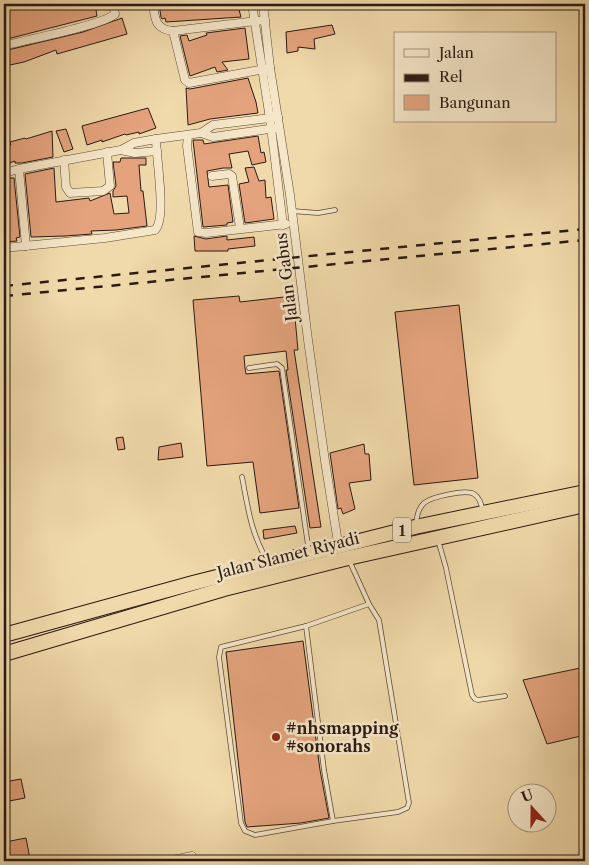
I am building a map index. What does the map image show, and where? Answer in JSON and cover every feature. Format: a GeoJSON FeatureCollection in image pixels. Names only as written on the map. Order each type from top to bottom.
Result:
{"type":"FeatureCollection","features":[{"type":"Feature","properties":{"kind":"highway","name":"Jalan Slamet Riyadi"},"geometry":{"type":"LineString","coordinates":[[4,654],[198,596],[222,582],[269,564],[310,554],[343,555],[415,526],[585,492]]}},
{"type":"Feature","properties":{"kind":"highway","name":"Jalan Slamet Riyadi"},"geometry":{"type":"LineString","coordinates":[[4,635],[193,582],[222,582],[343,555],[438,538],[585,505]]}},
{"type":"Feature","properties":{"kind":"street"},"geometry":{"type":"LineString","coordinates":[[4,40],[11,44],[64,32],[106,19],[115,14],[113,4]]}},
{"type":"Feature","properties":{"kind":"street"},"geometry":{"type":"LineString","coordinates":[[153,4],[158,25],[162,30],[173,31],[265,20]]}},
{"type":"Feature","properties":{"kind":"street"},"geometry":{"type":"LineString","coordinates":[[252,4],[262,70],[274,118]]}},
{"type":"Feature","properties":{"kind":"street"},"geometry":{"type":"LineString","coordinates":[[263,4],[283,225]]}},
{"type":"Feature","properties":{"kind":"street"},"geometry":{"type":"LineString","coordinates":[[173,31],[185,80],[189,83],[270,68]]}},
{"type":"Feature","properties":{"kind":"street"},"geometry":{"type":"LineString","coordinates":[[4,173],[121,150],[134,143],[188,136],[201,133],[213,126],[274,118]]}},
{"type":"Feature","properties":{"kind":"street"},"geometry":{"type":"LineString","coordinates":[[201,133],[213,137],[275,128]]}},
{"type":"Feature","properties":{"kind":"street","name":"Jalan Gabus"},"geometry":{"type":"LineString","coordinates":[[275,128],[292,211],[309,349],[343,555]]}},
{"type":"Feature","properties":{"kind":"street"},"geometry":{"type":"LineString","coordinates":[[188,136],[187,146],[198,232],[206,233],[293,224]]}},
{"type":"Feature","properties":{"kind":"street"},"geometry":{"type":"LineString","coordinates":[[4,248],[105,238],[155,230],[159,224],[161,195],[156,139]]}},
{"type":"Feature","properties":{"kind":"street"},"geometry":{"type":"LineString","coordinates":[[121,150],[135,153],[157,151]]}},
{"type":"Feature","properties":{"kind":"street"},"geometry":{"type":"LineString","coordinates":[[64,160],[66,188],[70,194],[103,191],[110,186],[107,152]]}},
{"type":"Feature","properties":{"kind":"street"},"geometry":{"type":"LineString","coordinates":[[19,169],[26,246]]}},
{"type":"Feature","properties":{"kind":"street"},"geometry":{"type":"LineString","coordinates":[[212,176],[229,174],[232,176],[240,228]]}},
{"type":"Feature","properties":{"kind":"street"},"geometry":{"type":"LineString","coordinates":[[168,861],[192,856]]}},
{"type":"Feature","properties":{"kind":"lane"},"geometry":{"type":"LineString","coordinates":[[292,211],[318,212],[335,210]]}},
{"type":"Feature","properties":{"kind":"lane"},"geometry":{"type":"LineString","coordinates":[[249,368],[277,364],[282,368],[310,554]]}},
{"type":"Feature","properties":{"kind":"lane"},"geometry":{"type":"LineString","coordinates":[[242,476],[253,531],[258,546],[269,564]]}},
{"type":"Feature","properties":{"kind":"lane"},"geometry":{"type":"LineString","coordinates":[[415,526],[418,511],[429,500],[438,497],[468,492],[474,494],[480,501],[483,513]]}},
{"type":"Feature","properties":{"kind":"lane"},"geometry":{"type":"LineString","coordinates":[[438,538],[472,695],[478,700],[505,696]]}},
{"type":"Feature","properties":{"kind":"lane"},"geometry":{"type":"LineString","coordinates":[[343,555],[379,620],[409,803],[407,808],[398,812],[255,835],[245,831],[241,823],[219,652],[221,647],[306,626],[369,604]]}},
{"type":"Feature","properties":{"kind":"lane"},"geometry":{"type":"LineString","coordinates":[[306,626],[324,770],[334,821]]}},
{"type":"Feature","properties":{"kind":"lane"},"geometry":{"type":"LineString","coordinates":[[4,850],[5,861]]}},
{"type":"Feature","properties":{"kind":"building"},"geometry":{"type":"Polygon","coordinates":[[[4,4],[95,4],[97,16],[11,38],[4,27],[4,4]]]}},
{"type":"Feature","properties":{"kind":"building"},"geometry":{"type":"Polygon","coordinates":[[[159,4],[196,4],[196,7],[220,4],[221,8],[238,6],[241,17],[166,22],[165,18],[162,19],[161,17],[159,4]]]}},
{"type":"Feature","properties":{"kind":"building"},"geometry":{"type":"Polygon","coordinates":[[[122,18],[127,34],[57,54],[56,50],[24,62],[5,66],[4,49],[12,49],[83,32],[122,18]]]}},
{"type":"Feature","properties":{"kind":"building"},"geometry":{"type":"Polygon","coordinates":[[[332,25],[335,34],[314,39],[315,49],[298,47],[298,51],[287,53],[286,32],[332,25]]]}},
{"type":"Feature","properties":{"kind":"building"},"geometry":{"type":"Polygon","coordinates":[[[245,28],[249,59],[222,62],[228,70],[217,72],[215,67],[190,76],[180,36],[187,35],[189,41],[207,35],[206,33],[245,28]]]}},
{"type":"Feature","properties":{"kind":"building"},"geometry":{"type":"Polygon","coordinates":[[[248,78],[258,113],[210,119],[188,125],[186,88],[190,89],[248,78]]]}},
{"type":"Feature","properties":{"kind":"building"},"geometry":{"type":"Polygon","coordinates":[[[148,108],[156,128],[139,134],[139,132],[125,134],[87,145],[82,126],[148,108]]]}},
{"type":"Feature","properties":{"kind":"building"},"geometry":{"type":"Polygon","coordinates":[[[66,129],[73,149],[64,152],[56,131],[66,129]]]}},
{"type":"Feature","properties":{"kind":"building"},"geometry":{"type":"Polygon","coordinates":[[[52,131],[53,157],[22,163],[15,163],[15,161],[4,165],[4,147],[11,145],[10,142],[52,131]]]}},
{"type":"Feature","properties":{"kind":"building"},"geometry":{"type":"Polygon","coordinates":[[[258,136],[261,153],[264,152],[266,162],[252,165],[248,151],[229,154],[232,168],[207,171],[209,187],[228,185],[233,222],[227,223],[227,225],[203,227],[193,140],[203,140],[204,144],[258,136]]]}},
{"type":"Feature","properties":{"kind":"building"},"geometry":{"type":"Polygon","coordinates":[[[121,158],[146,158],[146,165],[139,165],[147,226],[91,231],[92,234],[31,237],[25,174],[54,168],[56,202],[89,198],[90,201],[110,193],[114,214],[129,213],[127,196],[113,197],[113,191],[116,186],[113,162],[120,162],[121,158]]]}},
{"type":"Feature","properties":{"kind":"building"},"geometry":{"type":"Polygon","coordinates":[[[254,167],[259,181],[265,180],[266,198],[271,197],[274,219],[245,223],[239,184],[249,182],[245,168],[254,167]]]}},
{"type":"Feature","properties":{"kind":"building"},"geometry":{"type":"Polygon","coordinates":[[[4,178],[14,178],[20,237],[16,238],[17,241],[4,242],[4,178]]]}},
{"type":"Feature","properties":{"kind":"building"},"geometry":{"type":"Polygon","coordinates":[[[194,236],[206,239],[227,236],[227,240],[254,237],[255,246],[228,249],[228,251],[195,251],[194,236]]]}},
{"type":"Feature","properties":{"kind":"building"},"geometry":{"type":"Polygon","coordinates":[[[239,296],[240,302],[293,296],[298,350],[294,350],[321,527],[310,528],[286,370],[288,370],[286,351],[244,356],[246,374],[279,371],[299,508],[260,513],[253,462],[207,466],[193,300],[239,296]]]}},
{"type":"Feature","properties":{"kind":"building"},"geometry":{"type":"Polygon","coordinates":[[[459,305],[478,478],[414,485],[395,312],[459,305]]]}},
{"type":"Feature","properties":{"kind":"building"},"geometry":{"type":"Polygon","coordinates":[[[123,437],[125,449],[118,450],[116,438],[123,437]]]}},
{"type":"Feature","properties":{"kind":"building"},"geometry":{"type":"Polygon","coordinates":[[[181,443],[183,457],[158,460],[159,447],[181,443]]]}},
{"type":"Feature","properties":{"kind":"building"},"geometry":{"type":"Polygon","coordinates":[[[364,444],[365,454],[369,454],[371,480],[349,483],[355,509],[343,514],[341,508],[338,509],[330,453],[364,444]]]}},
{"type":"Feature","properties":{"kind":"building"},"geometry":{"type":"Polygon","coordinates":[[[295,526],[297,533],[264,539],[263,530],[295,526]]]}},
{"type":"Feature","properties":{"kind":"building","name":"#nhsmapping #sonorahs"},"geometry":{"type":"Polygon","coordinates":[[[303,641],[320,770],[329,818],[301,823],[247,827],[226,652],[303,641]]]}},
{"type":"Feature","properties":{"kind":"building"},"geometry":{"type":"Polygon","coordinates":[[[585,667],[585,735],[547,744],[523,680],[585,667]]]}},
{"type":"Feature","properties":{"kind":"building"},"geometry":{"type":"Polygon","coordinates":[[[21,779],[25,798],[4,802],[4,782],[21,779]]]}},
{"type":"Feature","properties":{"kind":"building"},"geometry":{"type":"Polygon","coordinates":[[[26,838],[30,859],[9,861],[5,842],[26,838]]]}},
{"type":"Feature","properties":{"kind":"railway"},"geometry":{"type":"LineString","coordinates":[[4,286],[585,229]]}},
{"type":"Feature","properties":{"kind":"railway"},"geometry":{"type":"LineString","coordinates":[[4,296],[585,240]]}},
{"type":"Feature","properties":{"kind":"place","name":"#nhsmapping #sonorahs"},"geometry":{"type":"Point","coordinates":[276,737]}}]}
